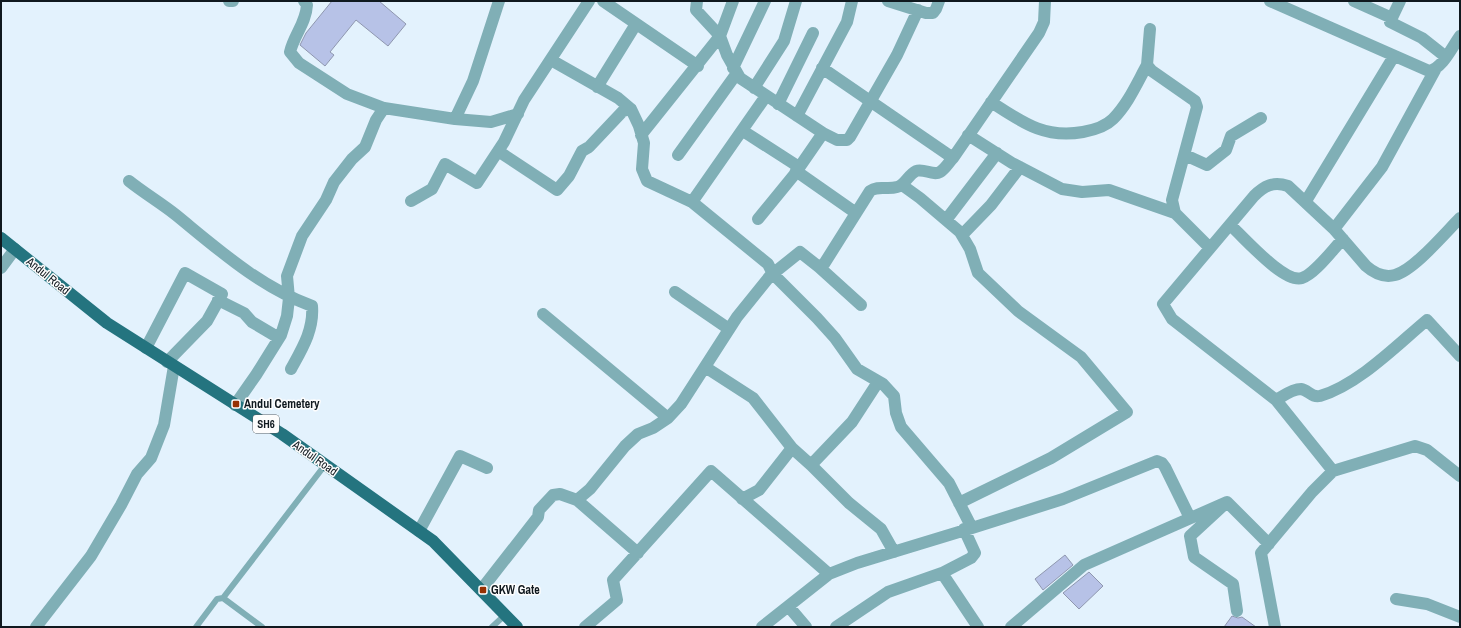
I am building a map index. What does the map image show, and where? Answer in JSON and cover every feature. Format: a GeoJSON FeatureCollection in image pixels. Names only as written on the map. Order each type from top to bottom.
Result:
{"type":"FeatureCollection","features":[{"type":"Feature","properties":{"kind":"main road","name":"Andul Road"},"geometry":{"type":"LineString","coordinates":[[1,238],[107,323],[325,465],[433,541],[517,627]]}},
{"type":"Feature","properties":{"kind":"street"},"geometry":{"type":"LineString","coordinates":[[304,1],[307,5],[306,17],[292,43],[290,52],[299,63],[347,94],[384,108],[455,118],[491,122],[518,114]]}},
{"type":"Feature","properties":{"kind":"street"},"geometry":{"type":"LineString","coordinates":[[455,118],[473,81],[499,1]]}},
{"type":"Feature","properties":{"kind":"street"},"geometry":{"type":"LineString","coordinates":[[411,201],[432,190],[445,164],[478,183],[498,151],[524,100],[589,1]]}},
{"type":"Feature","properties":{"kind":"street"},"geometry":{"type":"LineString","coordinates":[[602,1],[698,66]]}},
{"type":"Feature","properties":{"kind":"street"},"geometry":{"type":"LineString","coordinates":[[697,1],[696,10],[720,36],[735,71],[740,78],[823,133],[837,140],[847,140],[897,55],[918,10]]}},
{"type":"Feature","properties":{"kind":"street"},"geometry":{"type":"LineString","coordinates":[[641,135],[698,66],[720,36],[733,1]]}},
{"type":"Feature","properties":{"kind":"street"},"geometry":{"type":"LineString","coordinates":[[678,155],[735,71],[765,1]]}},
{"type":"Feature","properties":{"kind":"street"},"geometry":{"type":"LineString","coordinates":[[754,88],[784,41],[796,1]]}},
{"type":"Feature","properties":{"kind":"street"},"geometry":{"type":"LineString","coordinates":[[797,116],[846,22],[852,1]]}},
{"type":"Feature","properties":{"kind":"street"},"geometry":{"type":"LineString","coordinates":[[888,1],[933,13],[939,1]]}},
{"type":"Feature","properties":{"kind":"street"},"geometry":{"type":"LineString","coordinates":[[819,267],[824,264],[870,191],[874,188],[897,188],[917,170],[937,173],[941,172],[953,158],[990,102],[1039,34],[1044,22],[1045,1]]}},
{"type":"Feature","properties":{"kind":"street"},"geometry":{"type":"LineString","coordinates":[[1270,1],[1429,71],[1435,70]]}},
{"type":"Feature","properties":{"kind":"street"},"geometry":{"type":"LineString","coordinates":[[1354,1],[1392,18]]}},
{"type":"Feature","properties":{"kind":"street"},"geometry":{"type":"LineString","coordinates":[[1400,1],[1390,22],[1422,38],[1446,57]]}},
{"type":"Feature","properties":{"kind":"street"},"geometry":{"type":"LineString","coordinates":[[597,87],[636,24]]}},
{"type":"Feature","properties":{"kind":"street"},"geometry":{"type":"LineString","coordinates":[[990,102],[1031,127],[1048,133],[1070,134],[1095,130],[1106,124],[1120,110],[1147,65],[1150,29]]}},
{"type":"Feature","properties":{"kind":"street"},"geometry":{"type":"LineString","coordinates":[[778,104],[813,33]]}},
{"type":"Feature","properties":{"kind":"street"},"geometry":{"type":"LineString","coordinates":[[1334,229],[1382,167],[1435,70],[1458,44]]}},
{"type":"Feature","properties":{"kind":"street"},"geometry":{"type":"LineString","coordinates":[[1306,202],[1394,56]]}},
{"type":"Feature","properties":{"kind":"street"},"geometry":{"type":"LineString","coordinates":[[551,60],[618,98],[631,109],[644,143],[642,168],[647,181],[692,202],[768,264],[773,274],[835,338],[857,369],[878,382],[894,396],[896,413],[901,427],[949,483],[959,504],[975,553],[971,558],[942,572],[888,592],[836,627]]}},
{"type":"Feature","properties":{"kind":"street"},"geometry":{"type":"LineString","coordinates":[[1147,65],[1152,71],[1195,101],[1198,107],[1172,200],[1174,213]]}},
{"type":"Feature","properties":{"kind":"street"},"geometry":{"type":"LineString","coordinates":[[822,68],[953,158]]}},
{"type":"Feature","properties":{"kind":"street"},"geometry":{"type":"LineString","coordinates":[[692,202],[766,96]]}},
{"type":"Feature","properties":{"kind":"street"},"geometry":{"type":"LineString","coordinates":[[235,405],[279,338],[287,316],[289,298],[287,276],[302,236],[326,200],[334,182],[352,159],[365,147],[376,120],[384,108]]}},
{"type":"Feature","properties":{"kind":"street"},"geometry":{"type":"LineString","coordinates":[[498,151],[557,190],[569,176],[582,151],[589,147],[623,111],[631,109]]}},
{"type":"Feature","properties":{"kind":"street"},"geometry":{"type":"LineString","coordinates":[[1185,155],[1207,165],[1226,150],[1231,136],[1261,118]]}},
{"type":"Feature","properties":{"kind":"street"},"geometry":{"type":"LineString","coordinates":[[743,131],[856,212]]}},
{"type":"Feature","properties":{"kind":"street"},"geometry":{"type":"LineString","coordinates":[[758,218],[798,169],[823,133]]}},
{"type":"Feature","properties":{"kind":"street"},"geometry":{"type":"LineString","coordinates":[[968,135],[997,154],[1062,189],[1082,192],[1109,190],[1174,213],[1210,248]]}},
{"type":"Feature","properties":{"kind":"street"},"geometry":{"type":"LineString","coordinates":[[946,220],[997,154]]}},
{"type":"Feature","properties":{"kind":"street"},"geometry":{"type":"LineString","coordinates":[[962,235],[990,205],[1020,167]]}},
{"type":"Feature","properties":{"kind":"street"},"geometry":{"type":"LineString","coordinates":[[129,181],[174,214],[258,280],[289,298],[312,306],[313,319],[305,343],[291,369]]}},
{"type":"Feature","properties":{"kind":"street"},"geometry":{"type":"LineString","coordinates":[[1333,471],[1276,400],[1172,319],[1163,304],[1254,196],[1262,188],[1272,184],[1281,183],[1288,186],[1334,229],[1373,272],[1382,275],[1394,276],[1408,269],[1460,218]]}},
{"type":"Feature","properties":{"kind":"street"},"geometry":{"type":"LineString","coordinates":[[902,185],[946,220],[962,235],[970,248],[978,273],[1018,311],[1081,357],[1127,412],[1051,458],[959,504]]}},
{"type":"Feature","properties":{"kind":"street"},"geometry":{"type":"LineString","coordinates":[[1230,225],[1282,273],[1297,278],[1303,278],[1310,273],[1343,239]]}},
{"type":"Feature","properties":{"kind":"street"},"geometry":{"type":"LineString","coordinates":[[1,268],[15,249]]}},
{"type":"Feature","properties":{"kind":"street"},"geometry":{"type":"LineString","coordinates":[[577,500],[590,489],[625,446],[638,434],[653,428],[668,418],[681,404],[737,317],[773,274],[800,252],[861,305]]}},
{"type":"Feature","properties":{"kind":"street"},"geometry":{"type":"LineString","coordinates":[[36,627],[91,556],[122,505],[137,474],[151,458],[164,425],[170,364],[206,321],[222,294],[185,273],[146,348]]}},
{"type":"Feature","properties":{"kind":"street"},"geometry":{"type":"LineString","coordinates":[[675,292],[729,329]]}},
{"type":"Feature","properties":{"kind":"street"},"geometry":{"type":"LineString","coordinates":[[218,300],[244,313],[252,322],[279,338]]}},
{"type":"Feature","properties":{"kind":"street"},"geometry":{"type":"LineString","coordinates":[[543,314],[668,418]]}},
{"type":"Feature","properties":{"kind":"street"},"geometry":{"type":"LineString","coordinates":[[1276,400],[1296,390],[1304,390],[1314,397],[1338,387],[1370,368],[1427,320],[1460,354]]}},
{"type":"Feature","properties":{"kind":"street"},"geometry":{"type":"LineString","coordinates":[[705,367],[753,398],[792,448],[812,465],[849,503],[881,529],[894,552]]}},
{"type":"Feature","properties":{"kind":"street"},"geometry":{"type":"LineString","coordinates":[[812,465],[852,422],[878,382]]}},
{"type":"Feature","properties":{"kind":"street"},"geometry":{"type":"LineString","coordinates":[[1275,627],[1261,553],[1312,492],[1333,471],[1415,446],[1431,453],[1460,476]]}},
{"type":"Feature","properties":{"kind":"street"},"geometry":{"type":"LineString","coordinates":[[742,499],[758,490],[792,448]]}},
{"type":"Feature","properties":{"kind":"street"},"geometry":{"type":"LineString","coordinates":[[419,531],[460,456],[487,468]]}},
{"type":"Feature","properties":{"kind":"street"},"geometry":{"type":"LineString","coordinates":[[762,627],[770,619],[789,607],[829,574],[857,563],[1064,499],[1157,461],[1162,463],[1165,467],[1190,518]]}},
{"type":"Feature","properties":{"kind":"street"},"geometry":{"type":"LineString","coordinates":[[584,627],[617,600],[613,580],[711,472],[829,574]]}},
{"type":"Feature","properties":{"kind":"street"},"geometry":{"type":"LineString","coordinates":[[481,590],[538,517],[539,510],[553,495],[560,494],[577,500],[638,553]]}},
{"type":"Feature","properties":{"kind":"street"},"geometry":{"type":"LineString","coordinates":[[1227,502],[1269,544]]}},
{"type":"Feature","properties":{"kind":"street"},"geometry":{"type":"LineString","coordinates":[[1011,627],[1084,565],[1227,502]]}},
{"type":"Feature","properties":{"kind":"street"},"geometry":{"type":"LineString","coordinates":[[1227,502],[1190,536],[1194,557],[1233,584],[1237,611]]}},
{"type":"Feature","properties":{"kind":"street"},"geometry":{"type":"LineString","coordinates":[[942,572],[978,627]]}},
{"type":"Feature","properties":{"kind":"street"},"geometry":{"type":"LineString","coordinates":[[1396,599],[1427,604],[1460,617]]}},
{"type":"Feature","properties":{"kind":"street"},"geometry":{"type":"LineString","coordinates":[[789,607],[806,627]]}},
{"type":"Feature","properties":{"kind":"lane"},"geometry":{"type":"LineString","coordinates":[[196,627],[217,599],[223,598],[325,465]]}},
{"type":"Feature","properties":{"kind":"lane"},"geometry":{"type":"LineString","coordinates":[[223,598],[262,627]]}},
{"type":"Feature","properties":{"kind":"lane"},"geometry":{"type":"LineString","coordinates":[[492,627],[505,615]]}},
{"type":"Feature","properties":{"kind":"building"},"geometry":{"type":"Polygon","coordinates":[[[332,1],[379,1],[406,24],[388,46],[356,20],[330,52],[334,55],[325,66],[300,45],[306,33],[332,1]]]}},
{"type":"Feature","properties":{"kind":"building"},"geometry":{"type":"Polygon","coordinates":[[[1065,555],[1073,565],[1043,590],[1035,579],[1065,555]]]}},
{"type":"Feature","properties":{"kind":"building"},"geometry":{"type":"Polygon","coordinates":[[[1089,572],[1103,586],[1079,609],[1063,593],[1089,572]]]}},
{"type":"Feature","properties":{"kind":"building"},"geometry":{"type":"Polygon","coordinates":[[[1232,616],[1238,618],[1242,617],[1256,627],[1224,627],[1232,616]]]}},
{"type":"Feature","properties":{"kind":"place","name":"Andul Cemetery"},"geometry":{"type":"Point","coordinates":[236,404]}},
{"type":"Feature","properties":{"kind":"place","name":"GKW Gate"},"geometry":{"type":"Point","coordinates":[483,590]}}]}
